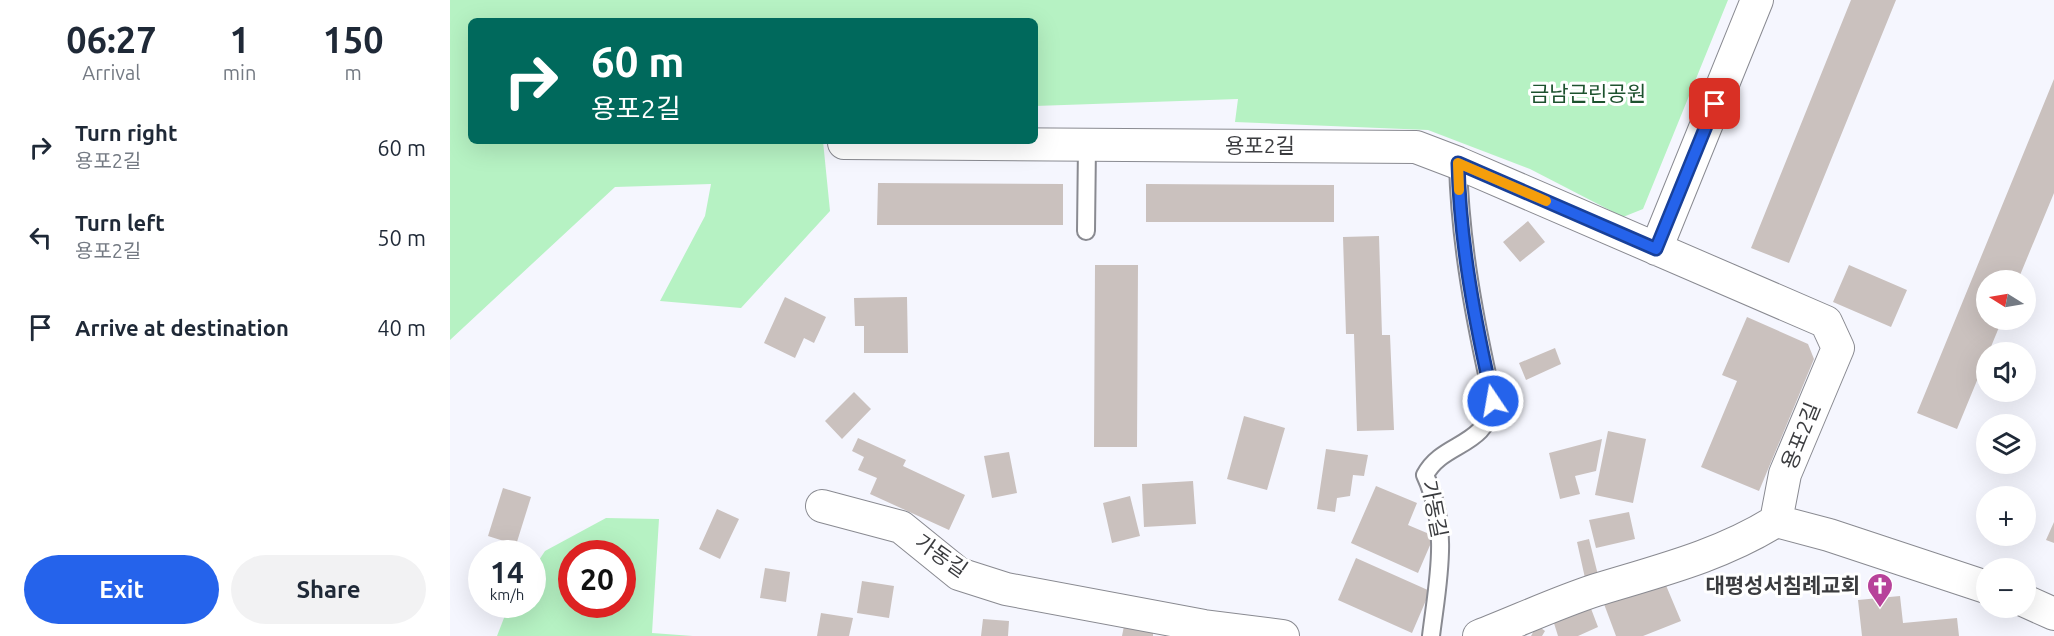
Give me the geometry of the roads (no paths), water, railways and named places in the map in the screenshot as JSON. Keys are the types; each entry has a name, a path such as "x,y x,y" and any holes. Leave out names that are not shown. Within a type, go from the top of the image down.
{"street":[{"path":"1656,249 1757,0"},
{"name":"용포2길","path":"966,144 1416,147 1826,322 1838,348 1785,474 1776,521"},
{"name":"가동길","path":"822,506 901,527 959,574 1006,589 1204,631 1283,636"},
{"path":"1479,636 1594,591 1666,571 1748,538 1776,521 1829,535 1976,584"},
{"path":"2036,606 2054,614"}],"lane":[{"path":"1086,231 1087,145"},
{"name":"가동길","path":"1431,636 1442,550 1437,506 1425,475 1430,465 1476,437 1491,415 1493,401 1469,289 1459,206 1458,163"}],"place":[{"name":"대평성서침례교회","path":"1880,609"}],"park label":[{"name":"금남근린공원","path":"1588,94"}]}
